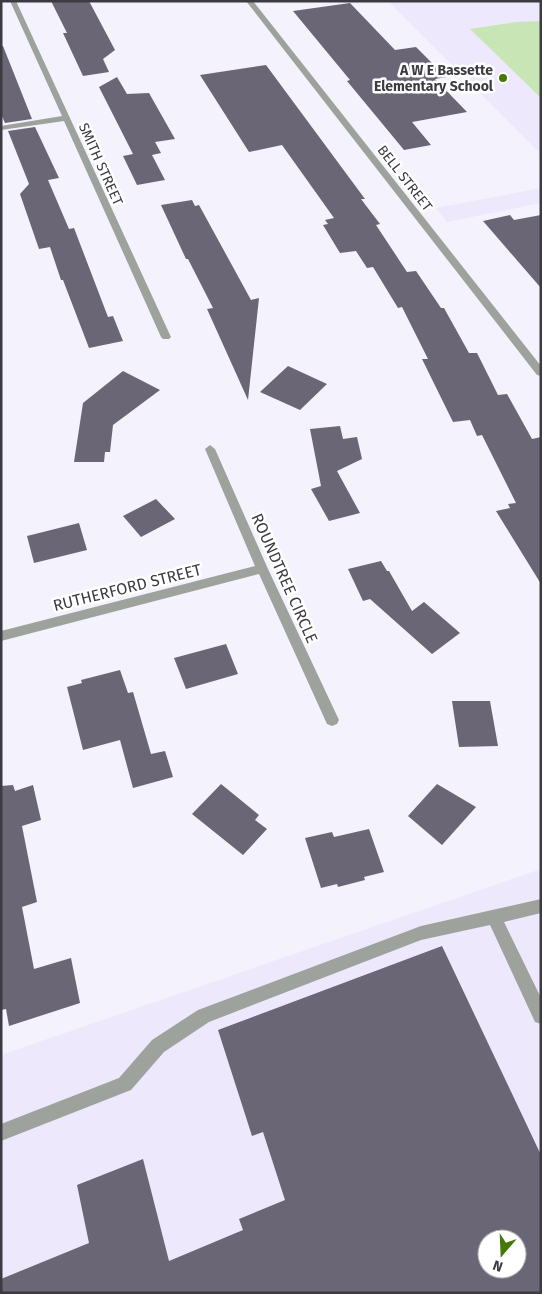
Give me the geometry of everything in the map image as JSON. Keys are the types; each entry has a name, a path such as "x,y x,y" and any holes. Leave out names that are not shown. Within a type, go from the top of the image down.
{"street":[{"name":"BELL STREET","path":"249,1 541,373"},
{"name":"SMITH STREET","path":"11,2 166,337"},
{"path":"1,128 66,118"},
{"name":"ROUNDTREE CIRCLE","path":"210,449 262,569 332,720"},
{"name":"RUTHERFORD STREET","path":"1,636 262,569"},
{"path":"1,1133 125,1084 158,1046 204,1016 421,933 541,906"},
{"path":"494,916 541,1016"}],"shaded area":[{"name":"A W E Bassette Elementary School","path":"388,1 541,1 541,154"},
{"path":"541,188 541,203 447,222 436,208"},
{"path":"541,869 541,1293 1,1293 1,1055"}],"green space":[{"path":"541,21 541,98 470,29 517,22"}],"building":[{"path":"51,1 89,1 115,50 103,59 109,72 83,76 63,33 67,33"},
{"path":"350,3 395,50 416,47 446,77 435,79 467,112 412,122 431,145 404,150 293,11"},
{"path":"1,46 3,46 32,119 5,123 1,114"},
{"path":"266,65 365,199 361,199 380,224 376,225 407,272 416,271 441,308 444,308 469,353 477,353 498,395 507,394 532,439 541,437 541,584 496,511 510,508 508,504 516,503 482,435 477,436 470,420 453,422 422,359 428,359 402,307 398,308 373,267 367,268 356,251 340,253 323,225 328,224 325,220 334,218 282,145 249,152 200,75"},
{"path":"117,77 127,94 149,93 175,139 155,142 161,153 152,155 165,180 137,185 123,156 133,154 99,87"},
{"path":"35,127 59,178 48,180 69,229 74,228 108,317 113,316 123,341 89,348 63,280 61,280 50,247 39,249 20,194 29,184 8,131"},
{"path":"192,200 195,206 199,205 251,300 259,298 248,400 207,309 213,308 188,259 186,259 161,205"},
{"path":"510,215 514,220 541,215 541,288 483,221"},
{"path":"288,366 327,384 300,410 260,392"},
{"path":"123,371 160,390 113,425 110,452 105,452 104,462 74,462 83,403"},
{"path":"340,426 343,439 357,437 362,459 337,471 360,513 329,521 311,489 321,486 310,429"},
{"path":"156,499 175,519 141,537 123,516"},
{"path":"79,523 87,550 34,563 27,536"},
{"path":"381,561 387,571 389,571 412,611 424,602 460,633 432,654 370,599 363,601 348,569"},
{"path":"226,644 238,674 186,689 174,658"},
{"path":"120,670 128,693 133,692 151,754 165,751 173,777 133,788 120,740 83,750 67,687 82,683 81,680"},
{"path":"452,701 490,701 498,746 459,747"},
{"path":"221,784 259,815 255,820 267,829 243,855 192,814"},
{"path":"437,784 476,807 442,845 408,816"},
{"path":"13,785 15,791 33,785 41,820 22,826 37,902 22,907 34,969 71,958 80,1003 9,1026 6,1009 1,1010 1,786"},
{"path":"369,829 384,872 364,877 365,880 338,887 337,884 321,888 305,838 332,832 334,837"},
{"path":"442,946 541,1155 541,1293 1,1293 1,1279 89,1243 77,1185 143,1159 169,1261 243,1230 239,1219 285,1200 263,1132 252,1136 218,1030"}],"place":[{"name":"A W E Bassette Elementary School","path":"503,78"}]}
